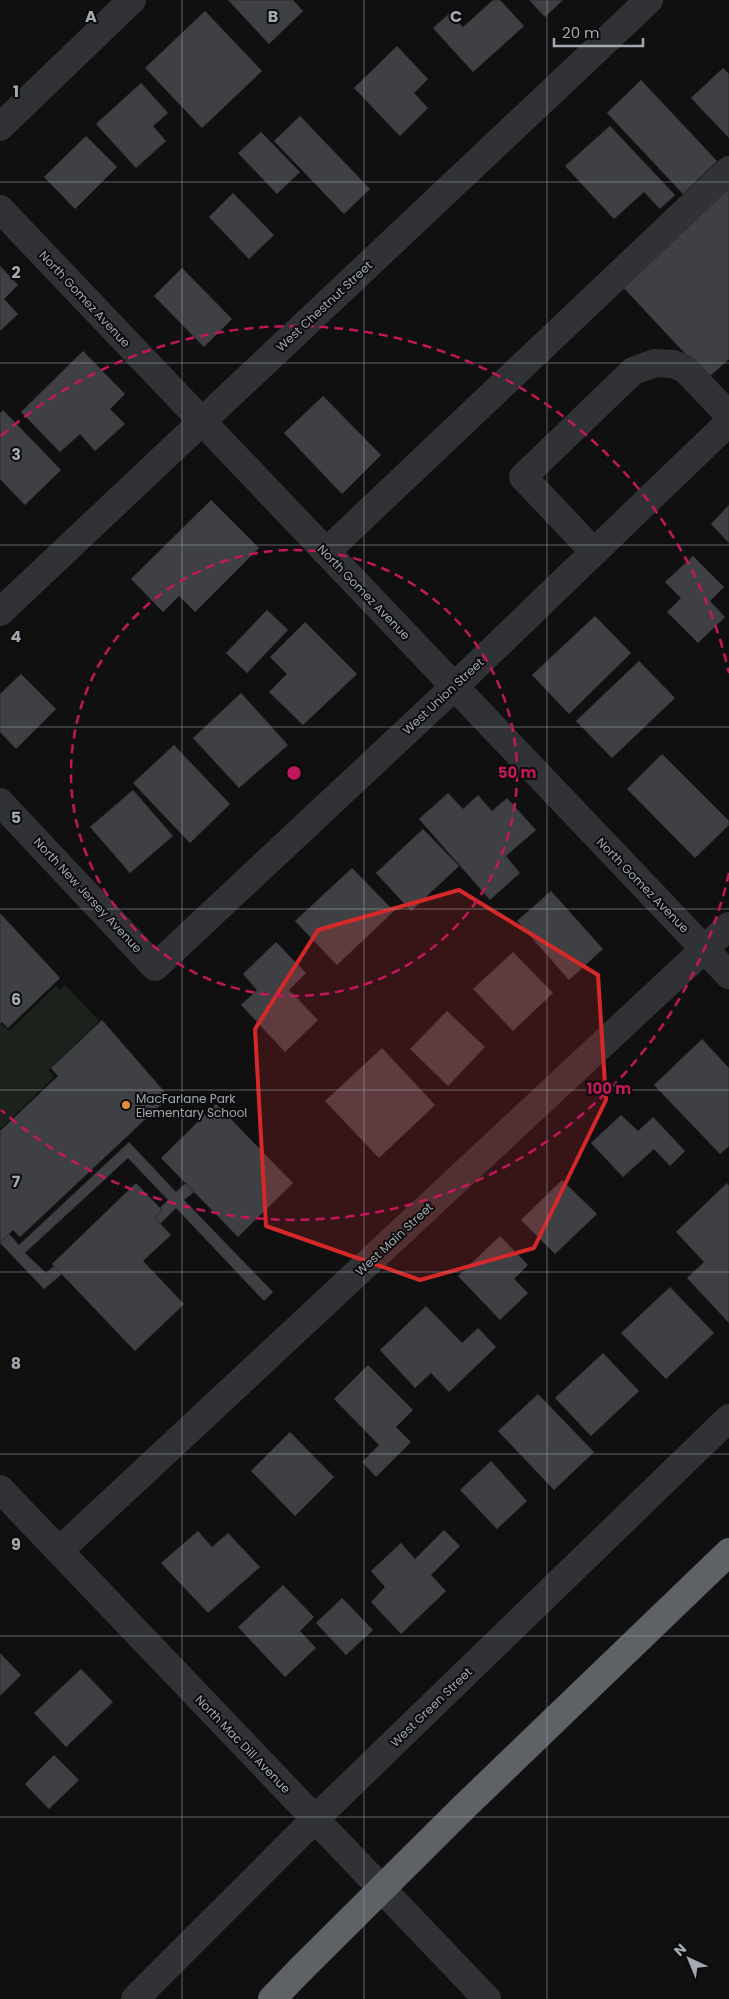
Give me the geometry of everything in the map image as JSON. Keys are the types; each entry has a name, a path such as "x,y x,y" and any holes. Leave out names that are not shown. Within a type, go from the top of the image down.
{"highway":[{"path":"272,1999 464,1807 729,1552"}],"street":[{"path":"0,127 132,0"},
{"name":"West Chestnut Street","path":"0,612 649,0"},
{"path":"326,552 729,170"},
{"name":"North Gomez Avenue","path":"0,209 729,975"},
{"path":"594,552 523,476 633,371 655,363 673,364 685,369 729,415"},
{"name":"West Union Street","path":"154,967 454,687 729,422"},
{"name":"North New Jersey Avenue","path":"0,802 154,967"},
{"name":"West Main Street","path":"59,1551 729,926"},
{"name":"West Green Street","path":"135,1999 315,1819 729,1418"},
{"name":"North Mac Dill Avenue","path":"0,1489 487,1999"}],"highlighted area":[{"path":"459,890 598,975 606,1100 534,1248 420,1280 266,1226 255,1029 318,930"}],"shaded area":[{"path":"65,985 99,1021 48,1070 54,1077 0,1129 0,1026 2,1024 9,1031 56,986 60,990"}],"building":[{"path":"228,0 293,0 303,11 269,44"},
{"path":"493,0 500,0 524,26 473,72 433,28 450,13 463,27"},
{"path":"529,0 563,0 545,17"},
{"path":"205,11 262,71 202,128 145,68"},
{"path":"397,46 428,79 414,93 428,108 400,136 354,88"},
{"path":"723,68 729,74 729,138 691,98"},
{"path":"641,80 717,161 683,194 607,113"},
{"path":"141,83 168,113 153,126 166,141 136,168 96,124"},
{"path":"300,116 370,189 344,214 274,141"},
{"path":"610,126 675,195 660,209 644,192 614,219 565,166"},
{"path":"261,132 300,172 277,194 238,153"},
{"path":"86,136 117,167 75,209 44,177"},
{"path":"729,182 729,359 708,378 620,284"},
{"path":"233,193 274,235 249,259 209,217"},
{"path":"0,266 18,285 4,299 18,314 0,331"},
{"path":"182,268 232,319 204,347 154,296"},
{"path":"83,351 125,394 110,409 125,424 95,451 80,434 60,452 21,412"},
{"path":"323,396 381,455 342,494 284,433"},
{"path":"3,410 61,470 25,505 0,479 0,413"},
{"path":"211,500 259,548 195,612 179,596 163,612 131,579"},
{"path":"729,505 729,543 711,524"},
{"path":"693,556 724,587 710,601 725,617 698,643 667,612 681,598 665,582"},
{"path":"267,610 288,630 247,673 226,653"},
{"path":"595,616 631,653 569,714 532,675"},
{"path":"305,622 357,674 303,725 269,692 287,674 270,657"},
{"path":"639,661 675,698 612,758 576,721"},
{"path":"21,674 56,709 16,749 0,732 0,694"},
{"path":"241,693 288,745 239,788 193,738"},
{"path":"174,745 230,804 190,843 133,783"},
{"path":"662,754 729,821 729,825 695,858 627,789"},
{"path":"133,790 173,836 130,873 90,827"},
{"path":"448,793 463,809 478,795 492,811 507,798 536,830 506,856 520,873 490,900 419,819"},
{"path":"423,829 459,866 411,911 376,873"},
{"path":"352,868 394,911 337,965 295,921"},
{"path":"551,891 603,949 569,980 517,921"},
{"path":"0,913 60,978 8,1028 2,1022 0,1024"},
{"path":"276,942 306,973 289,990 318,1020 285,1052 241,1005 257,990 243,974"},
{"path":"513,952 553,993 513,1031 473,989"},
{"path":"447,1011 485,1047 448,1086 410,1049"},
{"path":"102,1020 169,1097 20,1237 13,1230 0,1243 0,1131 58,1076 51,1068"},
{"path":"702,1039 729,1068 729,1146 720,1154 654,1085"},
{"path":"382,1048 435,1105 379,1158 325,1101"},
{"path":"216,1104 293,1183 238,1237 161,1158"},
{"path":"621,1115 638,1131 653,1117 685,1151 670,1166 654,1149 623,1177 591,1143"},
{"path":"129,1142 176,1192 186,1183 194,1192 184,1200 273,1292 264,1301 176,1208 160,1224 155,1218 162,1210 160,1208 168,1200 128,1158 25,1253 46,1273 54,1266 62,1274 44,1289 0,1243 9,1234 19,1245"},
{"path":"562,1180 597,1214 555,1254 521,1220"},
{"path":"136,1183 162,1210 155,1218 171,1235 143,1261 184,1304 135,1351 52,1264"},
{"path":"727,1183 729,1186 729,1323 687,1278 704,1262 676,1232"},
{"path":"500,1236 528,1265 514,1279 528,1293 500,1320 458,1276"},
{"path":"670,1287 714,1333 666,1379 621,1333"},
{"path":"426,1306 462,1343 478,1328 496,1347 449,1392 431,1373 415,1388 380,1350"},
{"path":"603,1353 639,1391 591,1436 555,1398"},
{"path":"368,1365 413,1410 396,1427 411,1442 376,1477 362,1462 379,1445 334,1399"},
{"path":"538,1394 594,1452 554,1490 498,1431"},
{"path":"290,1432 334,1477 295,1516 251,1471"},
{"path":"491,1461 527,1501 497,1529 460,1490"},
{"path":"444,1530 460,1546 431,1575 446,1591 401,1634 371,1602 385,1587 371,1571 401,1543 415,1559"},
{"path":"198,1531 212,1547 228,1533 260,1567 208,1613 161,1563"},
{"path":"283,1585 314,1617 300,1631 316,1648 285,1677 238,1627"},
{"path":"342,1598 373,1630 346,1655 316,1623"},
{"path":"0,1653 21,1675 0,1696"},
{"path":"81,1669 113,1702 66,1747 34,1713"},
{"path":"54,1755 79,1780 49,1809 25,1784"}],"place":[{"name":"MacFarlane Park Elementary School","path":"126,1105"}]}
